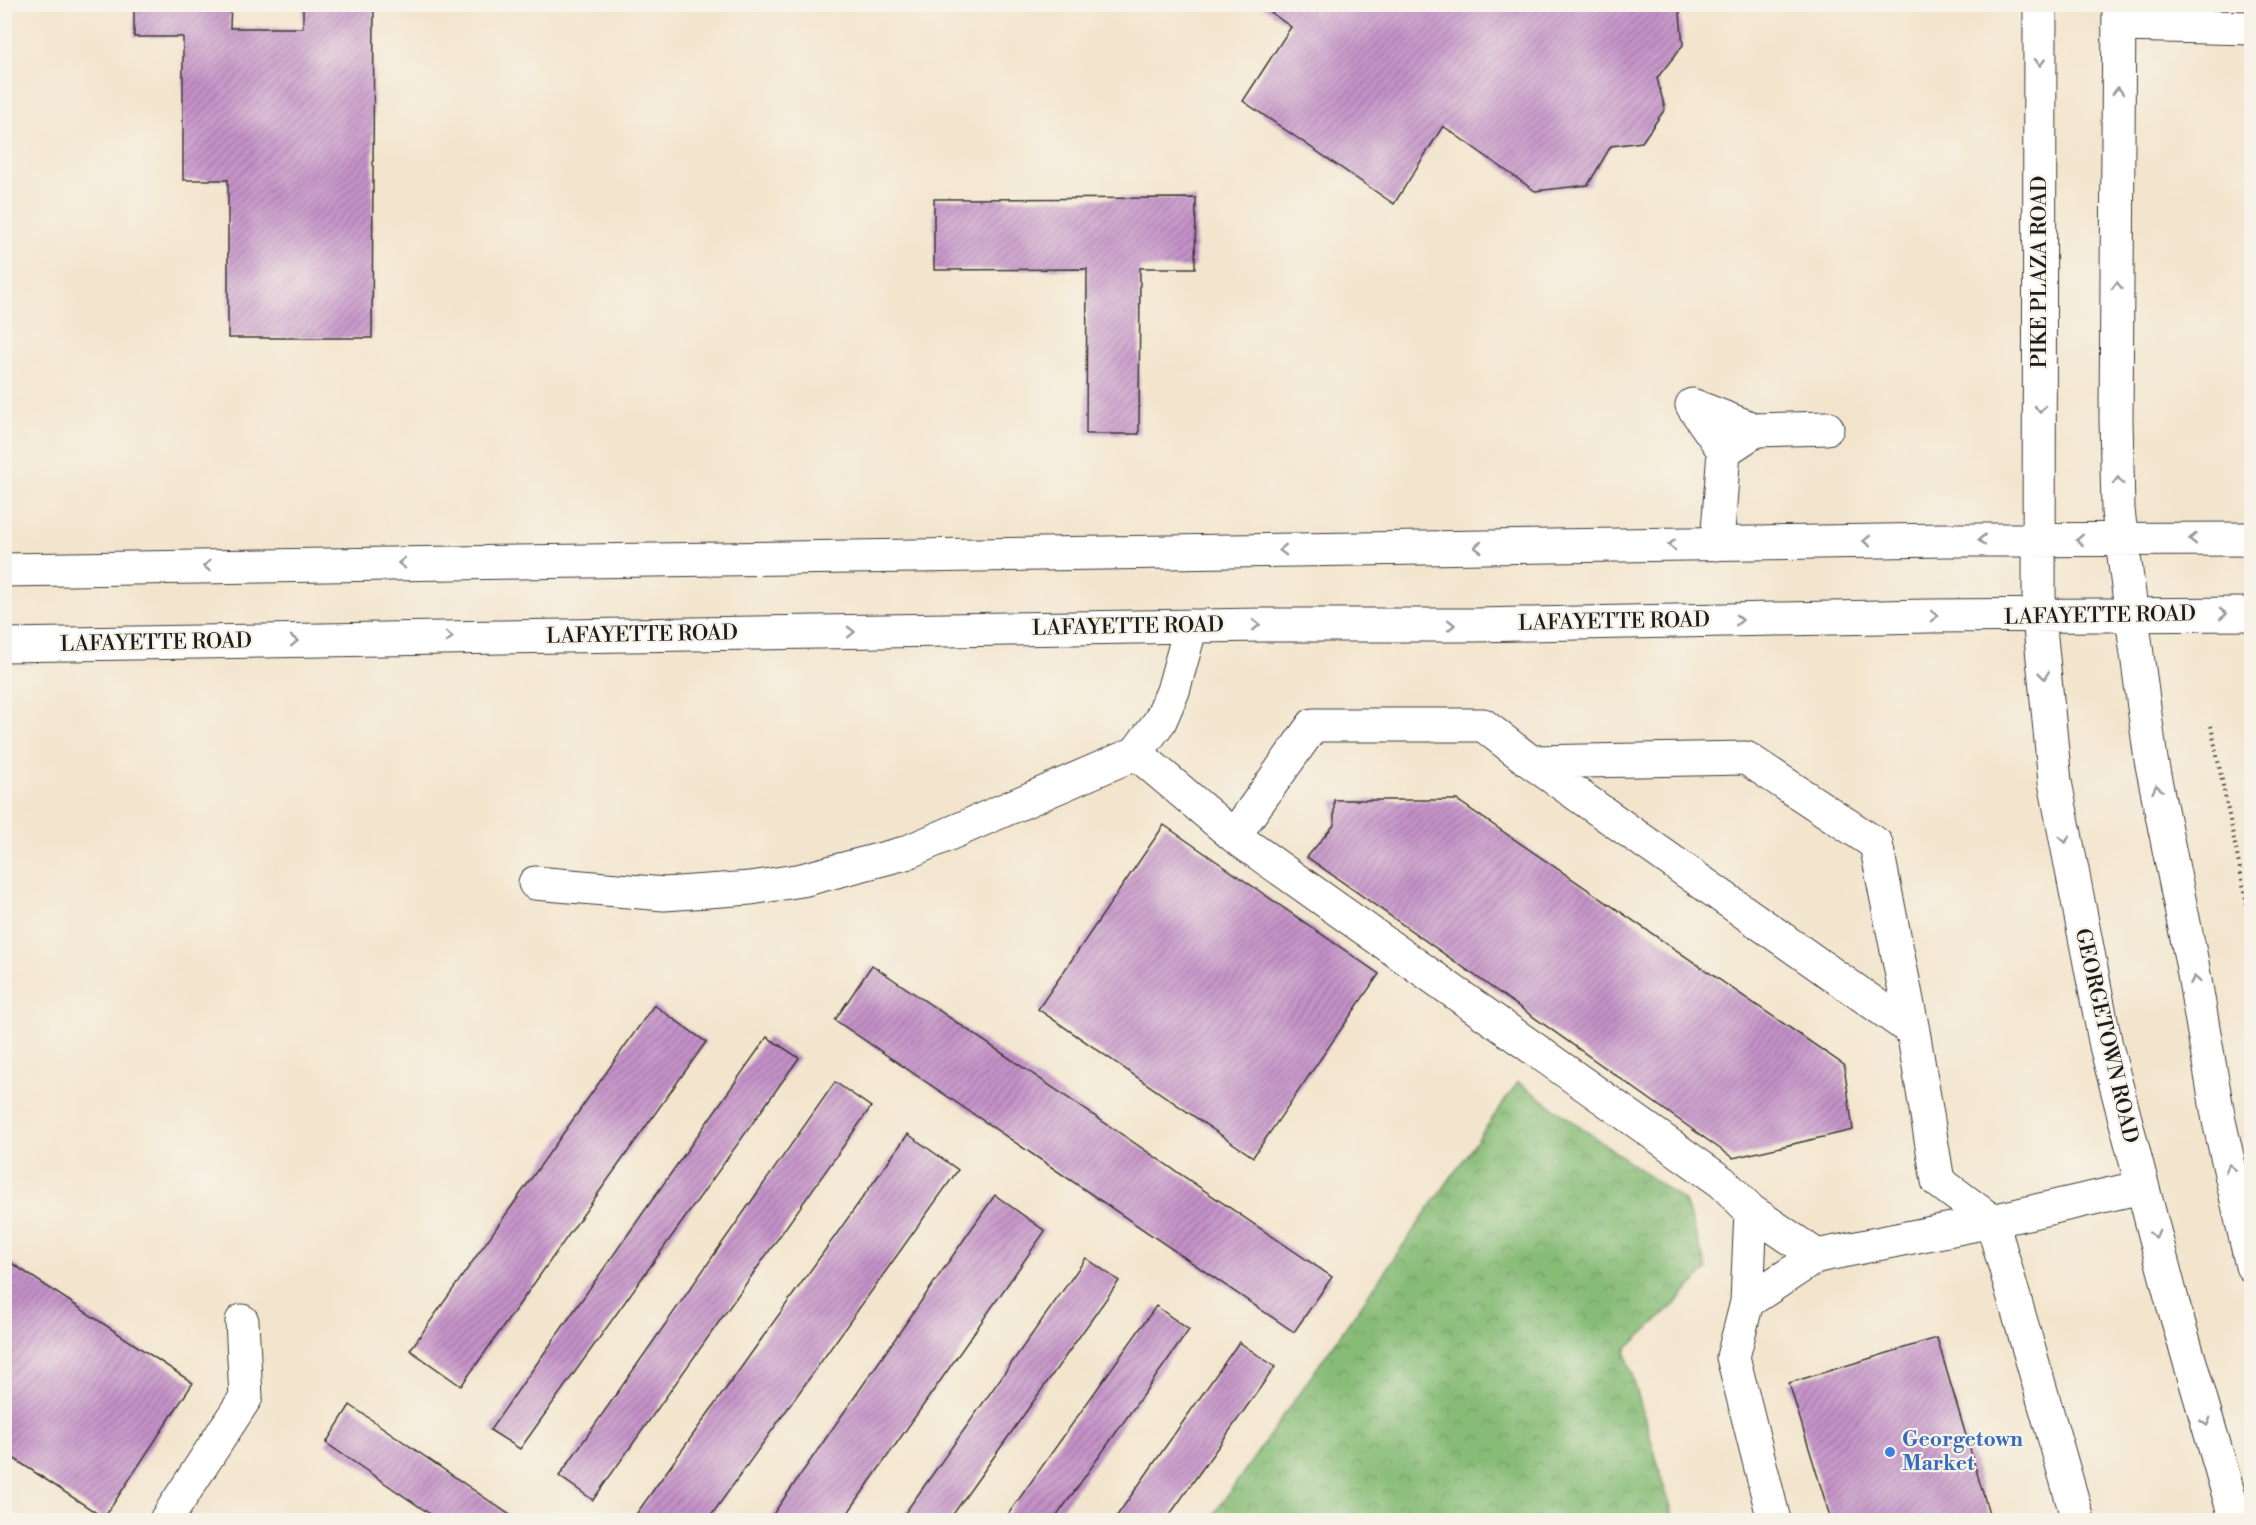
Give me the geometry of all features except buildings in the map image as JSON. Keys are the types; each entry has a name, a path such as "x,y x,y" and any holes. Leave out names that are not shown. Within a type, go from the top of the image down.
{"main road":[{"name":"PIKE PLAZA ROAD","path":"2038,540 2040,4"},
{"path":"2252,28 2119,15 2116,419 2121,539 2151,760 2192,963 2219,1121 2252,1266"},
{"path":"1717,544 1724,451 1692,405 1756,430 1827,428"},
{"path":"1724,451 1756,430"},
{"path":"4,570 1717,544 2252,539"},
{"name":"GEORGETOWN ROAD","path":"2038,540 2039,617 2055,782 2079,916 2106,1046 2142,1187 2236,1521"},
{"name":"LAFAYETTE ROAD","path":"4,645 1191,626 2252,614"},
{"path":"535,883 664,894 751,888 802,880 905,852 1136,753 1164,711 1191,626"},
{"path":"1234,836 1313,725 1483,725 1531,762 1913,1031"},
{"path":"1136,753 1234,836 1722,1182 1751,1211 1817,1256"},
{"path":"1531,762 1746,758 1876,844 1913,1031 1938,1181 1992,1221 2078,1521"},
{"path":"1747,1302 1817,1256 1992,1221 2142,1187"},
{"path":"1751,1211 1747,1302 1733,1357 1774,1521"},
{"path":"166,1521 246,1396 242,1321"}],"path":[{"path":"2211,726 2252,929"}],"green space":[{"path":"1518,1082 1685,1202 1707,1269 1675,1304 1625,1350 1674,1520 1210,1520"}],"place":[{"name":"Georgetown Market","path":"1890,1452"}]}
